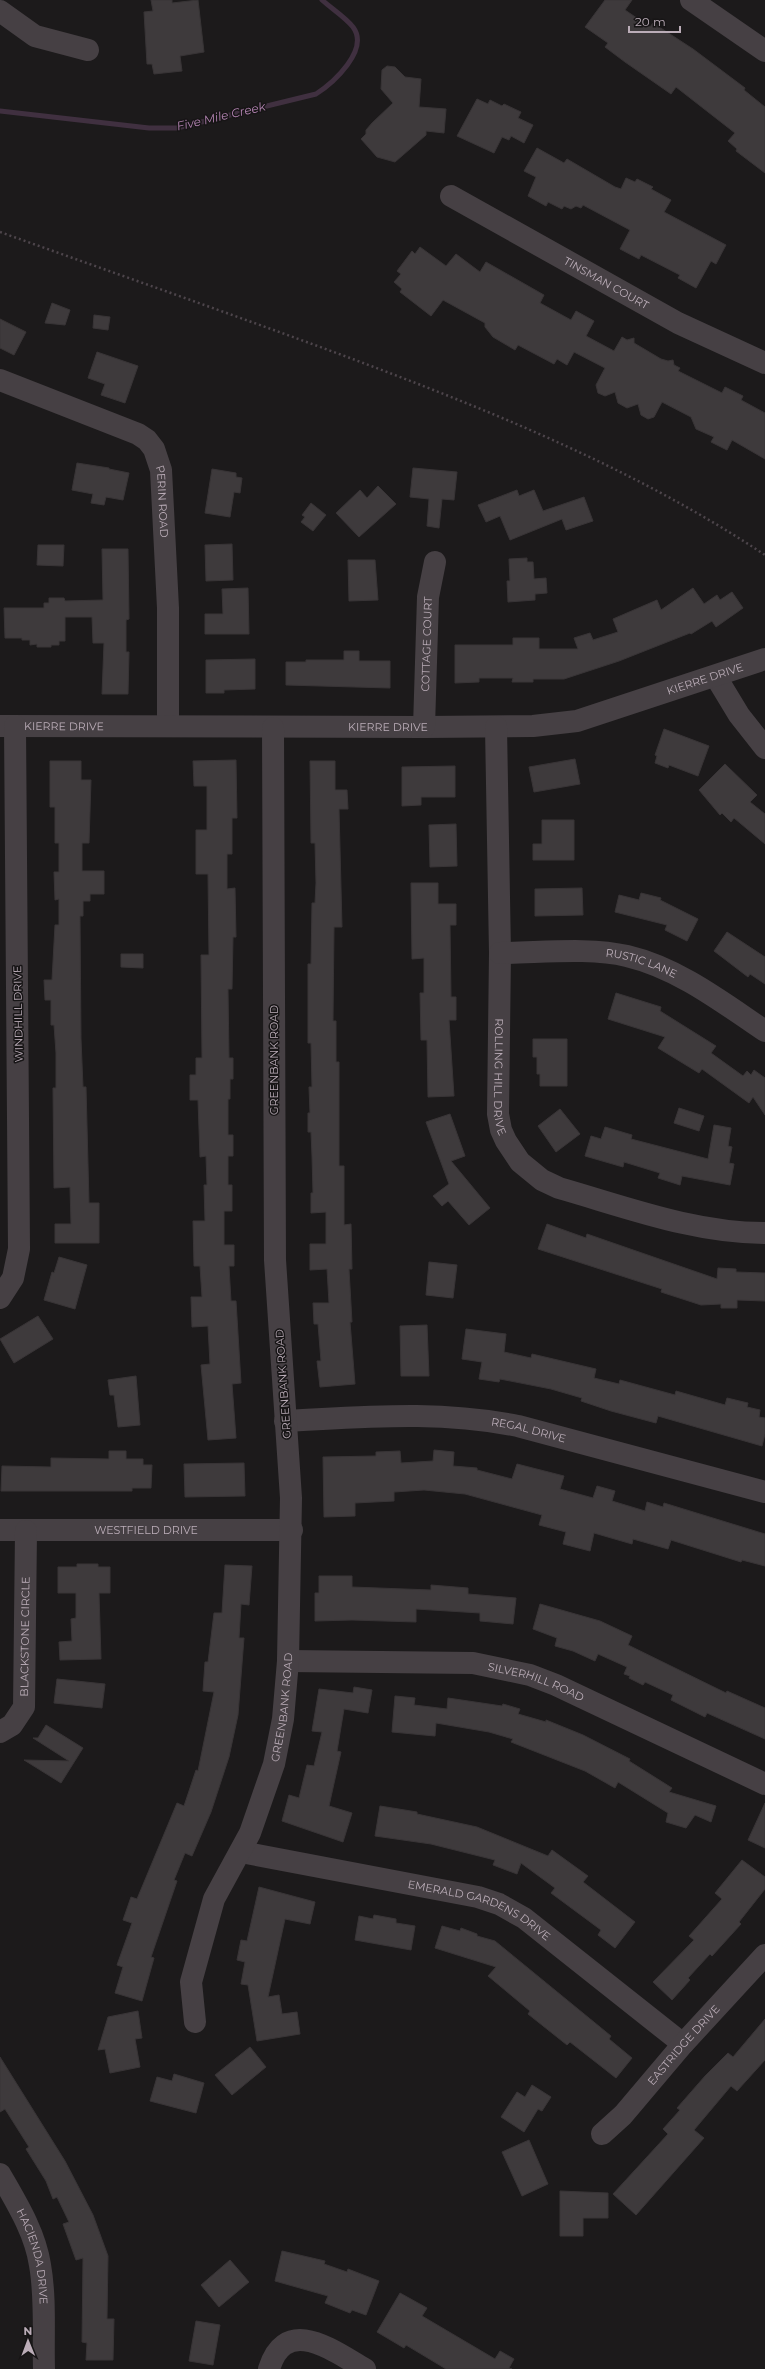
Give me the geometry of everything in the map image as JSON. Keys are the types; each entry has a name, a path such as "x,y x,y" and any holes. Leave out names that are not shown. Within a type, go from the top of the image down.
{"street":[{"path":"691,0 765,51"},
{"path":"0,11 35,36 88,50"},
{"name":"TINSMAN COURT","path":"451,196 678,323 765,363"},
{"name":"PERIN ROAD","path":"0,380 138,434 154,449 162,480 168,608 168,726"},
{"name":"COTTAGE COURT","path":"424,727 428,597 435,562"},
{"name":"KIERRE DRIVE","path":"8,726 168,726 273,728 533,726 577,721 716,677 765,659"},
{"path":"716,677 739,715 765,748"},
{"name":"WINDHILL DRIVE","path":"0,1298 13,1278 19,1249 8,726"},
{"name":"ROLLING HILL DRIVE","path":"496,727 500,953 496,1098 501,1130 506,1141 520,1162 542,1180 559,1188 696,1226 740,1233 765,1233"},
{"name":"GREENBANK ROAD","path":"195,2022 191,1982 214,1899 241,1852 274,1764 283,1719 288,1661 292,1530 275,1260 273,728"},
{"name":"RUSTIC LANE","path":"500,953 614,954 656,964 677,974 765,1031"},
{"name":"REGAL DRIVE","path":"285,1421 413,1414 485,1419 518,1426 765,1492"},
{"name":"WESTFIELD DRIVE","path":"0,1530 292,1530"},
{"name":"BLACKSTONE CIRCLE","path":"0,1732 12,1725 24,1707 26,1530"},
{"name":"SILVERHILL ROAD","path":"288,1661 473,1663 530,1675 556,1685 765,1784"},
{"name":"EMERALD GARDENS DRIVE","path":"241,1852 460,1893 499,1904 524,1918 683,2044"},
{"name":"EASTRIDGE DRIVE","path":"602,2134 623,2115 683,2044 765,1955"},
{"name":"HACIENDA DRIVE","path":"0,2174 9,2208 30,2230 40,2264 44,2311 44,2369"},
{"path":"269,2369 277,2350 284,2343 293,2340 312,2341 365,2369"}],"path":[{"path":"0,232 281,332 425,386 551,438 648,486 721,526 765,555"}],"building":[{"path":"151,0 172,0 172,3 198,0 204,52 180,56 182,71 154,74 152,64 147,64 144,12 153,11"},
{"path":"605,0 632,0 625,10 650,27 653,23 693,49 745,88 744,90 765,107 765,173 736,151 737,149 728,141 735,133 676,87 671,94 625,62 605,47 608,43 585,27"},
{"path":"387,66 395,67 405,77 421,79 419,107 446,109 444,133 426,131 426,135 395,162 377,157 361,139 366,134 366,130 372,123 393,103 381,89 382,70"},
{"path":"477,99 488,104 490,100 502,106 504,104 521,112 518,118 533,125 524,143 511,136 509,140 502,137 494,153 457,136"},
{"path":"537,148 564,163 567,159 615,187 621,189 626,178 635,182 637,179 653,187 651,189 671,200 664,212 726,245 716,264 711,261 696,288 678,278 680,275 641,255 639,259 620,249 630,230 583,205 581,208 576,206 571,209 564,206 562,209 548,202 546,206 528,196 536,177 524,171"},
{"path":"420,247 446,266 456,254 480,272 486,262 544,295 540,303 571,320 576,311 594,321 586,336 614,351 622,337 627,340 634,338 634,343 661,359 668,361 673,360 674,365 680,368 678,371 722,393 725,387 743,396 741,400 765,413 765,459 732,440 727,450 711,442 714,437 696,429 691,417 662,402 654,417 648,419 641,415 638,404 627,408 618,403 615,392 605,396 598,393 596,385 605,368 574,352 567,365 557,359 554,364 518,345 515,350 493,337 485,327 485,323 443,300 431,316 400,292 402,289 394,282 401,274 397,271 412,251 415,254"},
{"path":"52,303 70,310 65,325 45,323"},
{"path":"94,315 110,317 108,330 93,328"},
{"path":"0,319 26,332 14,355 0,348"},
{"path":"97,352 138,366 125,403 101,395 105,384 88,378"},
{"path":"77,463 129,473 123,500 106,497 104,505 91,503 93,494 72,490"},
{"path":"413,468 457,472 454,500 442,499 439,528 427,526 429,499 410,497"},
{"path":"212,469 236,473 236,477 242,478 240,493 234,492 230,517 205,513"},
{"path":"378,486 396,504 359,537 336,513 360,490 367,498"},
{"path":"517,490 519,496 534,490 543,511 584,497 593,521 566,530 562,519 510,540 500,516 486,522 478,505"},
{"path":"311,503 326,515 313,531 301,522 305,517 302,515"},
{"path":"232,544 233,580 206,581 205,545"},
{"path":"38,545 64,545 63,566 37,565"},
{"path":"102,549 128,549 129,619 126,620 126,652 129,652 128,694 102,694 104,643 93,643 92,617 65,617 65,641 59,641 59,645 51,645 51,647 37,647 37,644 30,645 30,640 22,640 22,638 5,638 4,608 44,608 44,603 49,603 49,598 64,598 65,601 103,600"},
{"path":"527,558 527,562 533,562 534,579 546,578 547,593 535,594 535,600 508,602 507,581 510,581 509,559"},
{"path":"348,560 375,560 378,600 349,601"},
{"path":"248,588 249,634 205,634 205,614 223,614 222,589"},
{"path":"693,588 704,604 717,595 720,600 732,592 743,608 716,627 712,621 691,634 690,633 619,661 564,679 533,679 533,682 512,682 513,678 479,678 479,682 455,683 455,645 513,645 513,638 539,638 539,649 578,649 574,638 590,633 593,640 618,632 613,619 657,600 661,610"},
{"path":"344,651 359,651 359,661 390,661 390,688 286,685 286,662 306,662 306,660 344,660"},
{"path":"255,659 255,689 224,690 224,693 206,693 206,660"},
{"path":"664,729 709,746 698,776 669,765 668,768 655,763 657,756 655,755"},
{"path":"575,759 580,784 534,792 529,767"},
{"path":"236,760 237,818 232,818 232,854 227,854 227,889 235,888 236,937 233,937 232,989 228,989 229,1058 233,1058 233,1079 230,1079 230,1099 228,1099 228,1135 233,1135 233,1156 228,1156 228,1185 232,1185 232,1211 224,1211 224,1245 234,1245 234,1266 229,1266 231,1301 236,1301 241,1383 232,1384 236,1438 208,1440 201,1365 210,1364 208,1326 192,1327 191,1297 202,1297 200,1266 194,1266 193,1221 205,1221 204,1185 207,1185 206,1156 200,1157 198,1100 190,1100 190,1075 196,1075 196,1058 202,1058 201,955 209,955 208,874 196,874 196,830 207,830 207,786 194,786 193,761"},
{"path":"50,761 81,761 81,780 91,780 89,843 82,843 82,871 104,871 104,894 90,894 90,901 83,901 83,916 80,916 81,1039 83,1087 86,1087 89,1203 99,1203 99,1243 55,1243 55,1224 71,1224 70,1187 54,1188 53,1088 56,1088 56,1053 54,1025 51,1025 51,1000 45,1000 44,980 52,980 55,925 59,925 59,899 55,900 54,872 59,872 59,843 55,843 55,807 50,807"},
{"path":"310,761 335,761 335,790 347,790 348,809 339,809 342,927 334,927 333,1021 336,1021 336,1062 339,1062 339,1166 344,1166 344,1225 351,1224 352,1269 349,1269 352,1322 350,1322 355,1384 320,1387 317,1361 321,1361 318,1324 314,1324 313,1303 329,1303 327,1269 310,1270 310,1244 326,1244 326,1212 311,1213 311,1193 313,1193 312,1156 311,1132 308,1132 308,1113 310,1113 309,1087 312,1087 311,1043 308,1043 308,964 311,964 312,903 315,903 316,883 315,843 311,843"},
{"path":"725,764 757,795 750,802 765,814 765,844 734,818 731,822 722,813 720,815 699,790"},
{"path":"455,766 455,797 421,797 421,805 402,806 402,767"},
{"path":"542,820 574,820 574,860 533,860 533,844 542,844"},
{"path":"456,824 457,866 430,867 429,825"},
{"path":"411,883 438,883 438,904 456,904 456,925 450,925 451,997 456,997 456,1020 449,1020 454,1096 428,1097 427,1040 421,1040 420,993 424,993 424,958 412,959"},
{"path":"582,888 583,915 535,916 535,889"},
{"path":"641,893 661,898 660,900 698,919 687,941 665,930 667,925 615,912 619,895 639,900"},
{"path":"727,932 765,957 765,984 750,974 748,977 714,951"},
{"path":"121,954 143,954 143,968 121,967"},
{"path":"616,993 661,1007 660,1011 716,1046 711,1053 743,1076 747,1071 751,1075 754,1070 765,1078 765,1115 753,1097 749,1103 702,1069 699,1073 658,1048 665,1037 608,1019"},
{"path":"533,1039 567,1039 567,1086 540,1086 540,1074 537,1074 537,1057 533,1057"},
{"path":"679,1108 704,1116 699,1131 674,1123"},
{"path":"560,1109 580,1134 556,1152 538,1126"},
{"path":"450,1114 465,1156 451,1161 490,1208 469,1225 448,1201 442,1206 433,1196 449,1184 426,1122"},
{"path":"714,1125 731,1128 728,1146 732,1147 729,1163 734,1164 730,1185 682,1176 680,1185 658,1178 660,1173 624,1162 623,1167 585,1156 591,1136 601,1139 605,1127 632,1135 631,1139 708,1159"},
{"path":"547,1224 586,1238 587,1234 717,1279 718,1268 736,1269 736,1272 765,1273 765,1301 737,1300 737,1308 721,1308 721,1304 701,1305 661,1292 662,1289 538,1249"},
{"path":"59,1257 87,1265 75,1309 44,1300 52,1272 54,1273"},
{"path":"429,1262 457,1265 453,1298 426,1295"},
{"path":"38,1316 53,1339 14,1363 0,1339"},
{"path":"427,1325 429,1376 401,1376 400,1326"},
{"path":"466,1329 506,1334 504,1352 531,1358 532,1354 596,1369 594,1378 619,1384 620,1380 675,1395 676,1391 725,1405 727,1398 748,1403 747,1407 760,1410 759,1417 765,1418 765,1434 762,1446 658,1416 656,1423 611,1411 581,1401 582,1398 551,1389 500,1379 499,1382 479,1379 482,1362 462,1359"},
{"path":"136,1376 140,1425 118,1427 114,1395 110,1395 108,1380"},
{"path":"434,1450 454,1452 453,1466 477,1468 477,1470 512,1479 517,1464 564,1476 560,1489 593,1498 597,1486 615,1491 612,1501 645,1511 647,1502 663,1507 664,1503 765,1534 765,1566 742,1560 741,1562 671,1540 668,1549 633,1539 632,1544 594,1533 590,1551 563,1544 566,1532 539,1525 542,1515 465,1494 424,1490 394,1492 394,1501 355,1503 355,1516 324,1517 323,1457 376,1456 376,1452 400,1451 401,1463 433,1461"},
{"path":"109,1451 126,1451 126,1459 143,1459 143,1465 152,1465 151,1488 132,1488 132,1491 1,1491 2,1466 51,1467 51,1458 109,1459"},
{"path":"244,1463 245,1496 185,1497 184,1464"},
{"path":"77,1564 98,1564 98,1567 110,1567 110,1593 99,1593 101,1659 60,1660 59,1642 72,1641 71,1619 76,1618 76,1593 58,1593 58,1567 77,1567"},
{"path":"225,1565 252,1566 249,1605 241,1604 239,1638 244,1638 238,1715 229,1757 211,1812 192,1856 185,1853 174,1880 177,1881 151,1957 154,1958 142,2001 115,1993 123,1967 117,1965 132,1923 123,1920 131,1897 137,1899 177,1803 184,1806 196,1770 198,1771 214,1692 203,1691 205,1662 208,1662 214,1613 222,1613"},
{"path":"319,1576 352,1576 352,1587 431,1590 431,1585 468,1588 468,1594 516,1598 513,1624 480,1621 480,1613 416,1609 416,1622 352,1620 315,1621 315,1593 319,1593"},
{"path":"540,1604 600,1621 632,1636 628,1645 726,1693 727,1691 765,1708 765,1739 707,1713 705,1717 671,1700 673,1695 645,1682 643,1685 629,1678 630,1676 624,1674 627,1667 598,1654 595,1661 573,1651 555,1646 557,1638 533,1629"},
{"path":"57,1679 105,1684 102,1708 54,1703"},
{"path":"354,1687 372,1690 368,1713 344,1709 337,1751 341,1752 329,1806 352,1813 343,1842 282,1821 289,1795 299,1798 307,1765 314,1766 322,1732 312,1731 319,1689 353,1693"},
{"path":"395,1696 415,1698 414,1705 447,1709 448,1698 502,1706 503,1704 520,1709 518,1714 546,1722 546,1720 583,1735 630,1759 629,1761 672,1788 669,1792 716,1806 711,1822 695,1815 686,1828 666,1822 668,1813 618,1782 615,1788 585,1771 511,1742 513,1739 489,1732 436,1723 435,1736 392,1732"},
{"path":"46,1725 83,1748 61,1783 24,1760 69,1761 33,1738 38,1738"},
{"path":"765,1803 765,1848 748,1840"},
{"path":"380,1806 417,1812 417,1814 477,1827 548,1856 552,1850 588,1876 583,1882 635,1922 615,1948 598,1935 601,1930 551,1893 555,1888 521,1863 517,1874 493,1865 495,1860 431,1844 375,1836"},
{"path":"742,1860 765,1877 765,1889 739,1922 741,1924 712,1956 710,1954 688,1978 690,1980 672,2000 653,1982 694,1940 689,1936 722,1899 715,1893"},
{"path":"259,1887 315,1902 310,1924 285,1919 268,1997 279,1995 282,2014 297,2012 300,2034 257,2041 248,1985 241,1984 245,1962 237,1960 241,1940 247,1941"},
{"path":"374,1915 396,1919 396,1923 415,1926 411,1950 355,1940 359,1916 373,1919"},
{"path":"442,1926 460,1931 461,1928 477,1934 477,1936 495,1941 611,2036 609,2039 632,2058 616,2078 570,2042 567,2045 528,2014 530,2011 488,1976 496,1967 435,1948"},
{"path":"138,2011 142,2038 135,2039 140,2067 110,2073 105,2049 98,2050 108,2017"},
{"path":"765,2019 765,2060 737,2091 731,2086 694,2130 704,2138 636,2215 613,2194 668,2134 663,2129 680,2110 677,2108 705,2076 728,2053 733,2057"},
{"path":"250,2047 266,2067 232,2095 215,2075"},
{"path":"0,2057 65,2161 93,2215 108,2256 107,2319 114,2319 113,2360 86,2360 87,2343 82,2342 83,2258 76,2260 63,2224 69,2222 57,2197 53,2199 46,2181 26,2149 29,2147 5,2109 0,2112"},
{"path":"174,2074 204,2083 196,2113 150,2101 157,2077 172,2081"},
{"path":"532,2085 551,2097 542,2111 538,2109 524,2132 501,2117 517,2092 525,2097"},
{"path":"529,2140 548,2184 522,2196 502,2152"},
{"path":"560,2191 608,2193 608,2218 583,2218 583,2236 560,2236"},
{"path":"282,2251 325,2261 324,2264 347,2272 348,2269 379,2281 366,2315 352,2310 350,2313 325,2303 328,2296 275,2281"},
{"path":"230,2260 249,2282 219,2307 201,2285"},
{"path":"400,2293 427,2308 422,2316 495,2359 500,2351 514,2359 509,2368 512,2369 446,2369 406,2345 404,2348 377,2332"},
{"path":"196,2321 220,2325 213,2365 189,2361"}],"waterway":[{"name":"Five Mile Creek","path":"0,111 149,128 177,128 316,94 340,74 347,65 357,46 357,36 350,23 322,0"}]}
